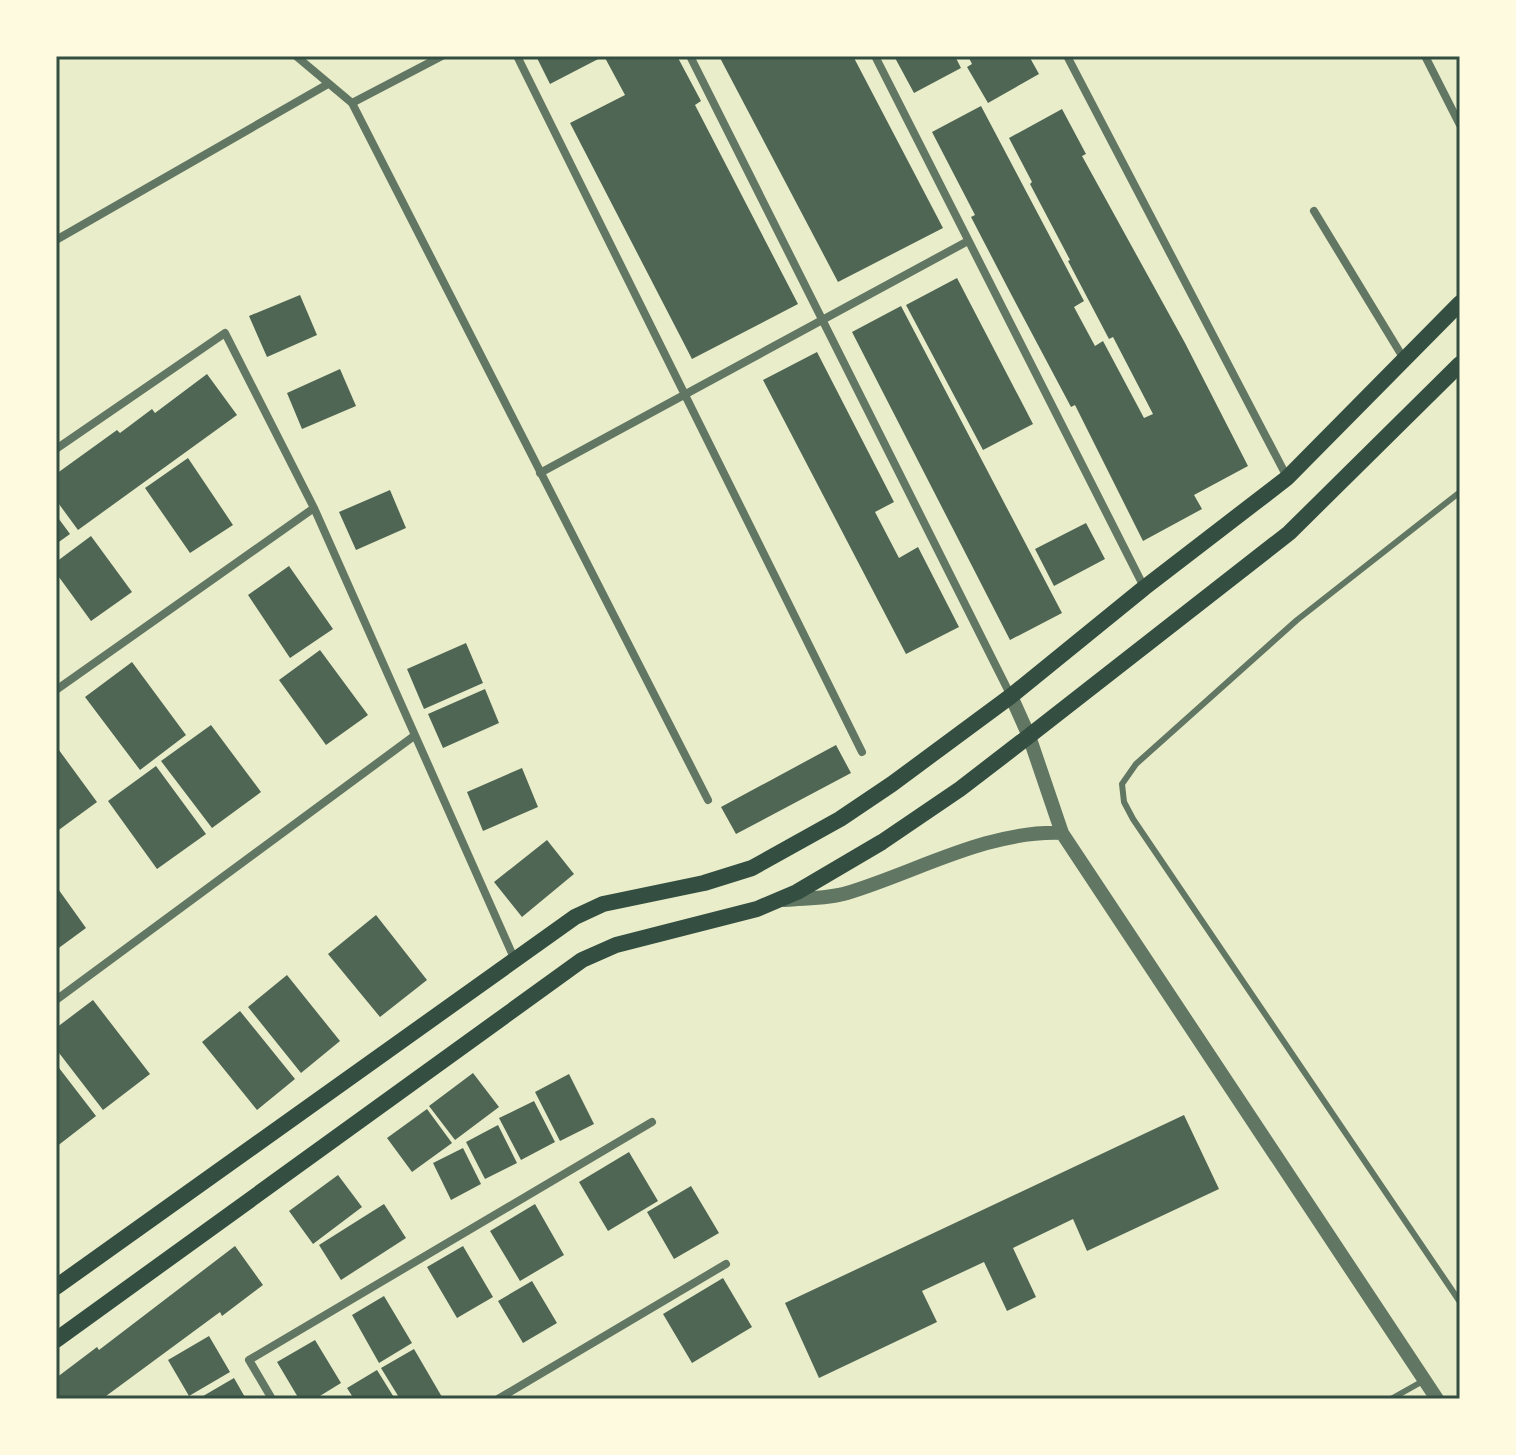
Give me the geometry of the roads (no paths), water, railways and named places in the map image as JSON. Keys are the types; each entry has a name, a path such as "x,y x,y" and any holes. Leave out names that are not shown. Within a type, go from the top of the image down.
{"main road":[{"path":"56,1287 514,958 586,911 603,904 733,876 789,849 892,784 1011,696 1287,478 1460,303"},
{"path":"56,1340 582,960 616,945 738,916 777,901 882,842 960,789 1289,533 1460,364"}],"street":[{"path":"352,103 442,56"},
{"path":"517,56 862,752"},
{"path":"690,56 1011,696 1029,736 1062,833 1437,1399"},
{"path":"875,56 1144,588"},
{"path":"1067,56 1287,478"},
{"path":"1425,56 1460,125"},
{"path":"299,57 352,103 708,800"},
{"path":"56,240 328,84"},
{"path":"1314,211 1404,360"},
{"path":"540,473 968,241"},
{"path":"56,449 225,333 314,508 514,958"},
{"path":"56,690 314,508"},
{"path":"56,1000 414,736"},
{"path":"777,901 843,894 1003,838 1036,832 1062,833"},
{"path":"272,1399 249,1360 652,1122"},
{"path":"498,1399 726,1264"}],"lane":[{"path":"1460,492 1297,620 1136,764 1122,784 1124,802 1133,819 1460,1302"},
{"path":"1391,1399 1425,1380"}]}
